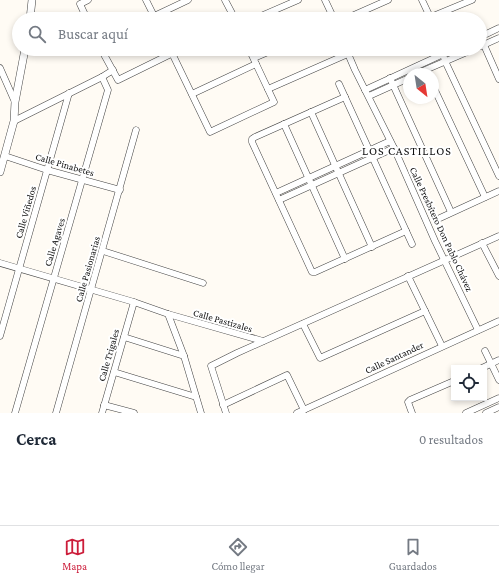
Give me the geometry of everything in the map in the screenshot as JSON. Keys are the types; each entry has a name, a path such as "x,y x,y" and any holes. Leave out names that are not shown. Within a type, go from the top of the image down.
{"street":[{"path":"31,12 32,0"},
{"path":"84,12 80,4 88,0"},
{"path":"146,0 150,12"},
{"path":"164,12 188,0"},
{"path":"225,0 231,12"},
{"path":"270,12 298,0"},
{"path":"325,0 331,12"},
{"path":"361,12 388,0"},
{"path":"422,0 427,12"},
{"path":"443,12 472,0"},
{"path":"487,34 499,28"},
{"path":"487,43 499,38"},
{"path":"487,55 499,79"},
{"path":"0,172 14,121 24,56"},
{"path":"105,56 118,80 162,56"},
{"path":"173,56 210,132 274,102 252,56"},
{"path":"192,94 263,56"},
{"path":"268,89 337,56"},
{"name":"Calle Presbítero Don Pablo Chávez","path":"349,56 394,148 444,260 478,330"},
{"path":"365,90 439,56"},
{"path":"444,56 499,176"},
{"path":"433,68 457,56"},
{"path":"0,68 16,102"},
{"path":"14,121 113,70"},
{"name":"Calle Agaves","path":"15,413 108,90 102,77"},
{"path":"390,78 451,212"},
{"path":"369,96 403,80"},
{"path":"8,84 19,81"},
{"path":"339,84 368,151 412,244"},
{"name":"Calle Viñedos","path":"0,336 69,94"},
{"path":"345,97 255,136 252,139 252,142 312,272 345,259 406,231"},
{"path":"439,99 485,197"},
{"path":"311,112 372,247"},
{"path":"284,124 345,259"},
{"name":"Calle Pasionarias","path":"56,413 136,130"},
{"path":"276,193 390,141"},
{"path":"280,200 394,148"},
{"name":"Calle Pinabetes","path":"5,156 47,170 120,190"},
{"path":"440,218 499,190"},
{"name":"Calle Pastizales","path":"0,262 263,342 499,236"},
{"path":"482,243 499,276"},
{"path":"103,251 203,283"},
{"path":"408,276 442,346"},
{"name":"Calle Trigales","path":"102,413 134,302"},
{"path":"303,324 320,358 425,311"},
{"path":"168,314 184,356 201,413"},
{"name":"Calle Santander","path":"297,413 499,321"},
{"path":"124,337 184,356"},
{"path":"226,413 211,366 263,342"},
{"path":"485,351 499,380"},
{"path":"487,366 499,360"},
{"path":"114,372 196,397"},
{"path":"223,404 287,376 304,410"},
{"path":"412,413 408,404 410,400 451,382"},
{"path":"466,413 499,398"},
{"path":"104,405 134,413"},
{"path":"486,413 499,407"}],"district":[{"name":"LOS CASTILLOS","path":"407,151"}]}
